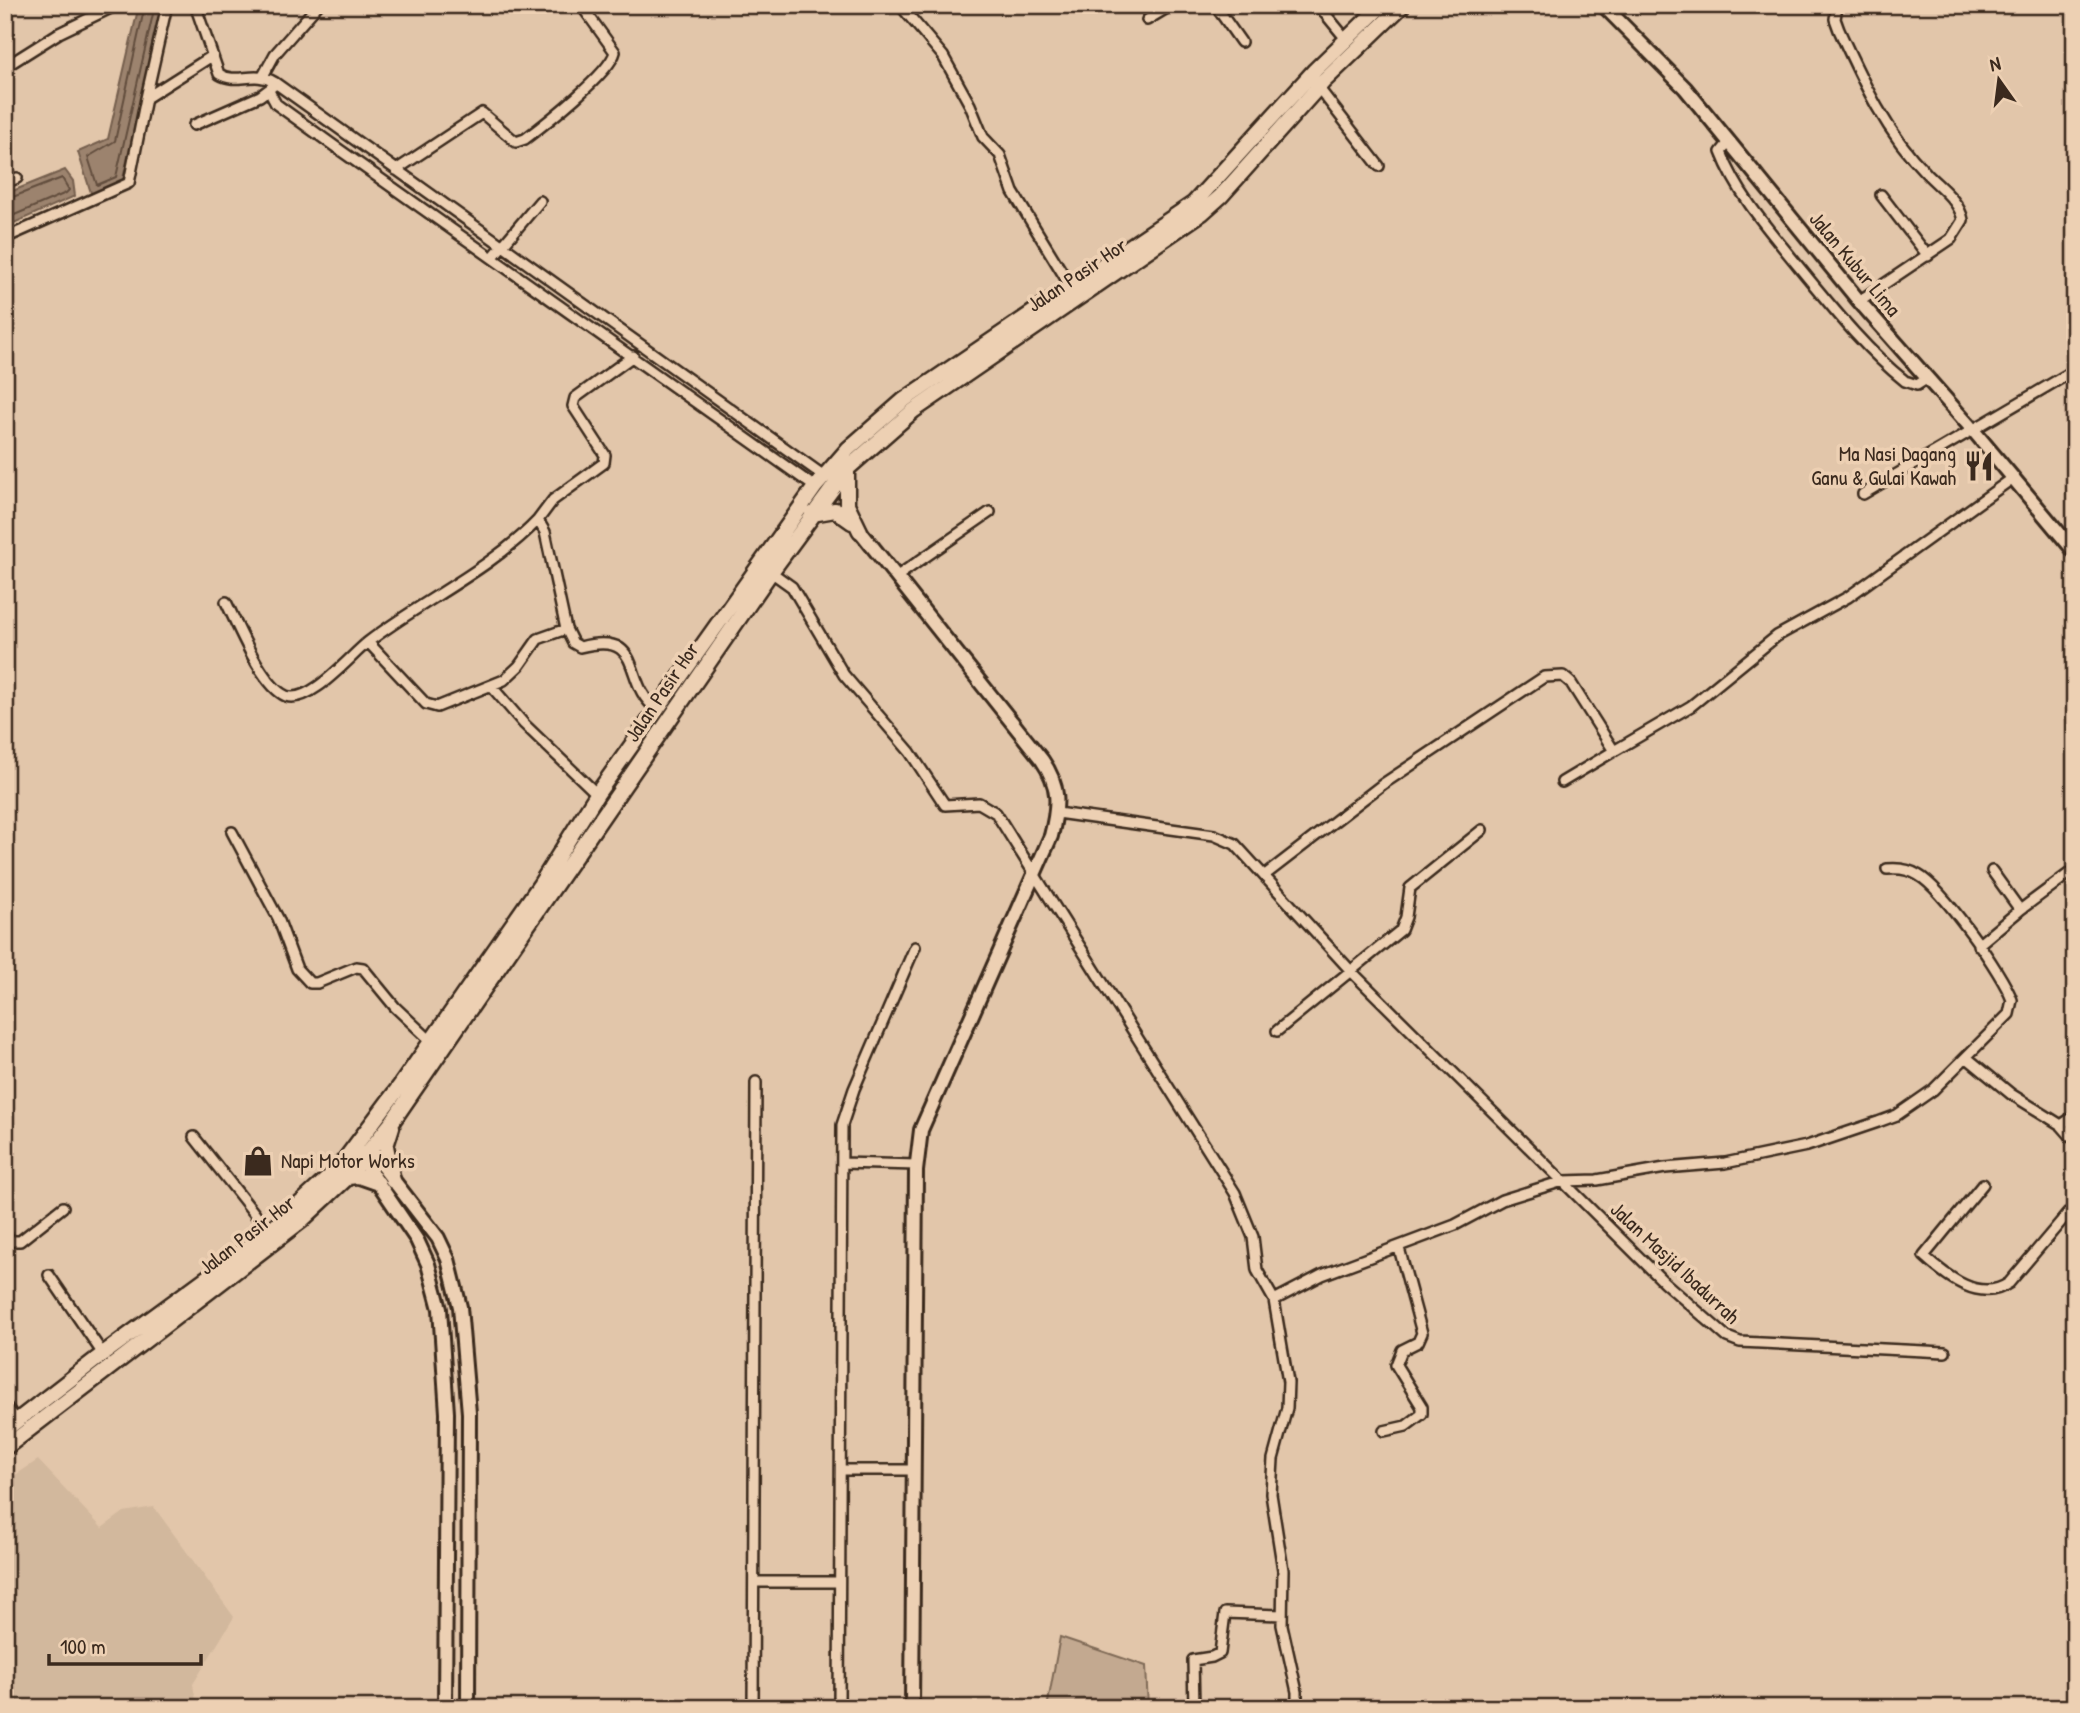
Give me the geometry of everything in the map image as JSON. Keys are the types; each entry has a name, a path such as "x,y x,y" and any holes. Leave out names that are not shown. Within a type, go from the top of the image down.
{"main road":[{"name":"Jalan Pasir Hor","path":"11,1426 103,1354 269,1232 337,1170 540,885 597,794 820,482 865,432 904,400 1194,203 1346,39 1382,5"},
{"name":"Jalan Pasir Hor","path":"5,1448 277,1241 348,1177 392,1122 771,572 847,469 913,411 1202,213 1230,186 1318,87 1403,5"},
{"path":"847,469 847,504 860,531"},
{"path":"812,514 835,510 860,531"},
{"path":"348,1177 358,1176 386,1182 386,1146 392,1122"}],"street":[{"path":"5,67 59,33 117,5"},
{"path":"5,238 128,183 167,5"},
{"path":"195,5 219,74 225,78 263,76 274,82 502,246 820,482"},
{"path":"263,76 275,54 318,5"},
{"path":"396,170 482,113 516,142 525,139 573,100 611,61 615,52 581,5"},
{"path":"900,5 943,56 970,105 983,137 1000,155 1013,192 1071,287"},
{"path":"1147,20 1172,5"},
{"path":"1214,5 1241,42"},
{"path":"1318,5 1346,39"},
{"name":"Jalan Kubur Lima","path":"1603,5 1685,88 1860,301 2075,552"},
{"path":"1837,5 1835,19 1839,30 1879,114 1901,147 1961,212 1960,230 1928,256 1860,301"},
{"path":"146,97 212,57"},
{"path":"194,125 269,91 274,82"},
{"path":"1318,87 1379,166"},
{"path":"269,91 276,104 634,356 820,482"},
{"path":"1729,142 1721,152 1731,177 1836,312 1905,381 1917,385 1928,378"},
{"path":"5,183 17,178"},
{"path":"1881,195 1928,256"},
{"path":"493,257 540,201"},
{"path":"226,603 274,688 288,697 304,696 368,642 510,546 538,520 553,500 604,463 605,455 573,406 575,398 634,356"},
{"path":"1863,494 2075,370"},
{"path":"1562,782 1691,706 1777,636 1848,597 2013,478"},
{"path":"896,577 990,512"},
{"path":"538,520 545,532 558,580 566,629 573,643 580,647 598,642 618,646 648,700 658,710"},
{"path":"860,531 1050,772 1058,798 1057,813 1034,875 921,1130 917,1165 912,1708"},
{"path":"771,572 792,587 844,675 910,752 945,805 979,803 996,813 1235,1193 1250,1224 1257,1270 1274,1300 1280,1324 1289,1398 1275,1445 1271,1475 1273,1512 1283,1570 1282,1615 1297,1692 1297,1708"},
{"path":"368,642 432,706 443,706 492,687 519,666 538,639 566,629"},
{"path":"1057,813 1225,838 1265,875 1383,784 1544,677 1563,676 1614,751"},
{"path":"492,687 524,724 597,794"},
{"path":"1277,1031 1401,930 1406,917 1410,888 1482,830"},
{"path":"232,832 273,907 290,956 301,976 310,983 317,983 348,969 363,968 395,1007 431,1041"},
{"path":"1274,1300 1322,1275 1455,1226 1502,1200 1563,1181 1597,1180 1665,1168 1725,1163 1831,1139 1897,1115 1933,1090 2012,1007 2009,992 1978,944 1928,882 1907,870 1887,869"},
{"path":"1978,944 2075,869"},
{"path":"1993,871 2020,910"},
{"name":"Jalan Masjid Ibadurrah","path":"1265,875 1352,971 1664,1282 1727,1338 1740,1342 1945,1352"},
{"path":"839,1708 842,1125 854,1088 915,947"},
{"path":"1966,1057 2011,1094 2061,1125 2075,1141"},
{"path":"753,1708 757,1082"},
{"path":"2061,1125 2075,1116"},
{"path":"194,1136 269,1232"},
{"path":"366,1155 386,1182 438,1238 448,1259 460,1307 469,1413 468,1708"},
{"path":"842,1163 917,1165"},
{"path":"386,1182 428,1264 440,1309 447,1413 445,1708"},
{"path":"1983,1184 1924,1256 1971,1289 1984,1293 1998,1290 2009,1283 2075,1205"},
{"path":"5,1234 12,1241 20,1241 63,1207"},
{"path":"1384,1431 1406,1426 1422,1413 1422,1407 1396,1365 1402,1350 1418,1342 1422,1333 1399,1248"},
{"path":"49,1275 103,1354"},
{"path":"5,1405 11,1426"},
{"path":"841,1470 914,1470"},
{"path":"446,1574 468,1574"},
{"path":"754,1582 839,1582"},
{"path":"1194,1708 1193,1660 1220,1653 1226,1613 1282,1615"}],"shaded area":[{"path":"38,1460 102,1528 124,1512 154,1507 234,1617 193,1684 195,1697 207,1708 5,1708 5,1482"},
{"path":"1060,1637 1146,1666 1148,1708 1047,1708"}],"water":[{"path":"139,5 162,5 122,183 92,196 78,152 108,139"},
{"path":"65,170 73,181 75,196 5,227 5,194"}],"place":[{"name":"Ma Nasi Dagang Ganu & Gulai Kawah","path":"1979,466"},
{"name":"Napi Motor Works","path":"258,1161"}]}
